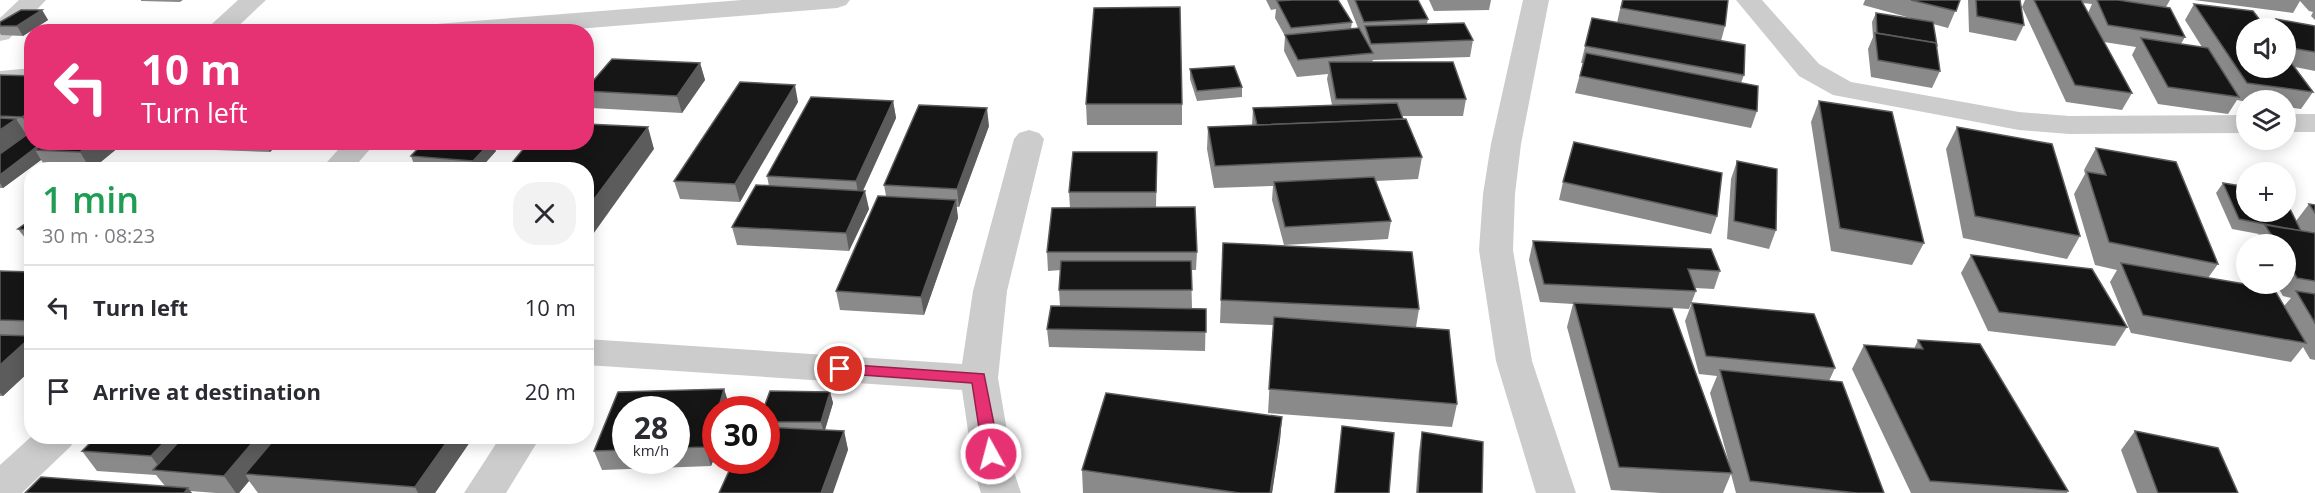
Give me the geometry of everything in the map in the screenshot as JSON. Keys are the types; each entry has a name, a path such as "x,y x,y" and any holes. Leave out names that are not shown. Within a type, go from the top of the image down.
{"street":[{"path":"0,33 33,0"},
{"path":"225,24 253,0"},
{"path":"540,24 837,0"},
{"path":"1536,0 1506,144 1499,194 1496,250 1514,361 1556,493"},
{"path":"1749,0 1809,70 1843,89 2019,121 2069,125 2236,124"},
{"path":"0,80 24,77"},
{"path":"2296,123 2315,123"},
{"path":"1001,493 994,472 979,378 990,291 1029,139"},
{"path":"343,162 354,150"},
{"path":"594,353 979,378"},
{"path":"0,489 48,444"},
{"path":"484,493 517,444"}],"building":[{"path":"1338,0 1352,22 1291,28 1277,1"},
{"path":"1355,0 1418,0 1428,19 1364,22"},
{"path":"1623,0 1728,0 1725,26 1621,8"},
{"path":"1911,0 1960,0 1956,11"},
{"path":"1976,0 2020,0 2024,25 1977,16"},
{"path":"2034,0 2081,0 2132,93 2075,85"},
{"path":"2097,0 2118,0 2170,8 2185,37 2108,25"},
{"path":"2194,4 2253,11 2258,18 2236,18 2236,67"},
{"path":"1180,7 1182,104 1086,104 1094,8"},
{"path":"21,10 42,10 17,26 0,26 0,22"},
{"path":"1876,13 1933,22 1937,46 1936,43 1877,33"},
{"path":"1592,18 1745,45 1744,75 1585,46"},
{"path":"1464,23 1473,40 1371,44 1365,26"},
{"path":"2296,23 2315,26 2315,52 2296,49"},
{"path":"1359,28 1373,53 1298,60 1285,35"},
{"path":"1875,33 1936,43 1940,71 1878,60"},
{"path":"2141,38 2208,48 2236,92 2236,97 2168,87"},
{"path":"1586,53 1758,86 1757,111 1580,76"},
{"path":"612,59 700,63 677,96 594,91 594,80"},
{"path":"1329,62 1453,62 1466,99 1336,99"},
{"path":"1234,66 1242,87 1197,91 1190,69"},
{"path":"2296,69 2313,92 2247,83 2244,78 2296,78"},
{"path":"0,75 24,76 24,116 0,116"},
{"path":"740,82 795,85 735,184 674,181"},
{"path":"811,97 893,101 856,181 767,176"},
{"path":"1819,101 1892,112 1924,243 1840,228"},
{"path":"1397,103 1403,119 1257,125 1253,108"},
{"path":"919,105 987,108 957,189 884,185"},
{"path":"0,118 16,119 0,130"},
{"path":"1406,119 1422,157 1215,166 1208,127"},
{"path":"594,124 648,127 594,199 594,162 513,162 522,150 594,150"},
{"path":"1957,127 2052,144 2080,236 1975,216"},
{"path":"24,137 24,150 33,150 0,175 0,154"},
{"path":"1574,142 1722,173 1717,216 1563,182"},
{"path":"2096,148 2176,162 2218,264 2109,242 2087,172 2106,175"},
{"path":"35,150 82,150 80,152"},
{"path":"417,150 483,150 473,161 411,156"},
{"path":"1073,152 1157,152 1156,192 1069,192"},
{"path":"1737,161 1777,169 1776,230 1734,221"},
{"path":"1374,177 1391,221 1285,227 1274,182"},
{"path":"2223,183 2236,185 2236,212"},
{"path":"756,185 865,191 846,233 732,227"},
{"path":"878,196 956,200 921,297 836,291"},
{"path":"2309,204 2315,205 2315,213"},
{"path":"1195,207 1197,252 1047,252 1052,208"},
{"path":"2296,221 2301,231 2254,222"},
{"path":"2265,225 2315,233 2315,281 2296,276 2296,234 2271,234"},
{"path":"1533,241 1711,249 1720,271 1688,269 1696,291 1544,284"},
{"path":"1223,243 1412,252 1419,309 1221,300"},
{"path":"1971,255 2092,269 2127,327 1999,312"},
{"path":"1061,261 1191,261 1192,290 1059,290"},
{"path":"2121,263 2236,283 2236,294 2277,294 2306,343 2143,315"},
{"path":"0,271 24,272 24,321 0,320"},
{"path":"2296,291 2315,294 2315,323"},
{"path":"1574,303 1672,308 1732,473 1619,467"},
{"path":"1692,303 1814,314 1835,368 1706,356"},
{"path":"1051,306 1206,309 1206,332 1047,329"},
{"path":"1274,317 1449,330 1457,404 1269,389"},
{"path":"0,335 24,336 24,343 0,365"},
{"path":"1918,340 1980,344 2068,491 1930,481 1864,345 1923,349"},
{"path":"1720,370 1842,382 1884,493 1857,493 1750,481"},
{"path":"724,389 722,396 702,396 702,447 690,448 690,396 616,396 618,392"},
{"path":"770,391 830,392 821,422 780,422 780,396 768,396"},
{"path":"1106,393 1282,417 1270,493 1240,493 1082,470"},
{"path":"612,407 612,450 594,451"},
{"path":"1342,426 1394,433 1389,493 1335,493"},
{"path":"780,428 844,431 821,493 719,493 728,474 780,474"},
{"path":"2135,431 2218,448 2238,493 2158,493"},
{"path":"1422,432 1483,442 1482,493 1418,493"},
{"path":"89,444 162,444 151,456 82,451"},
{"path":"177,444 251,444 224,476 153,470"},
{"path":"270,444 445,444 415,487 245,474"},
{"path":"41,477 188,488 184,493 25,493"}],"route":[{"path":"840,369 979,378 987,416 991,454"}]}
